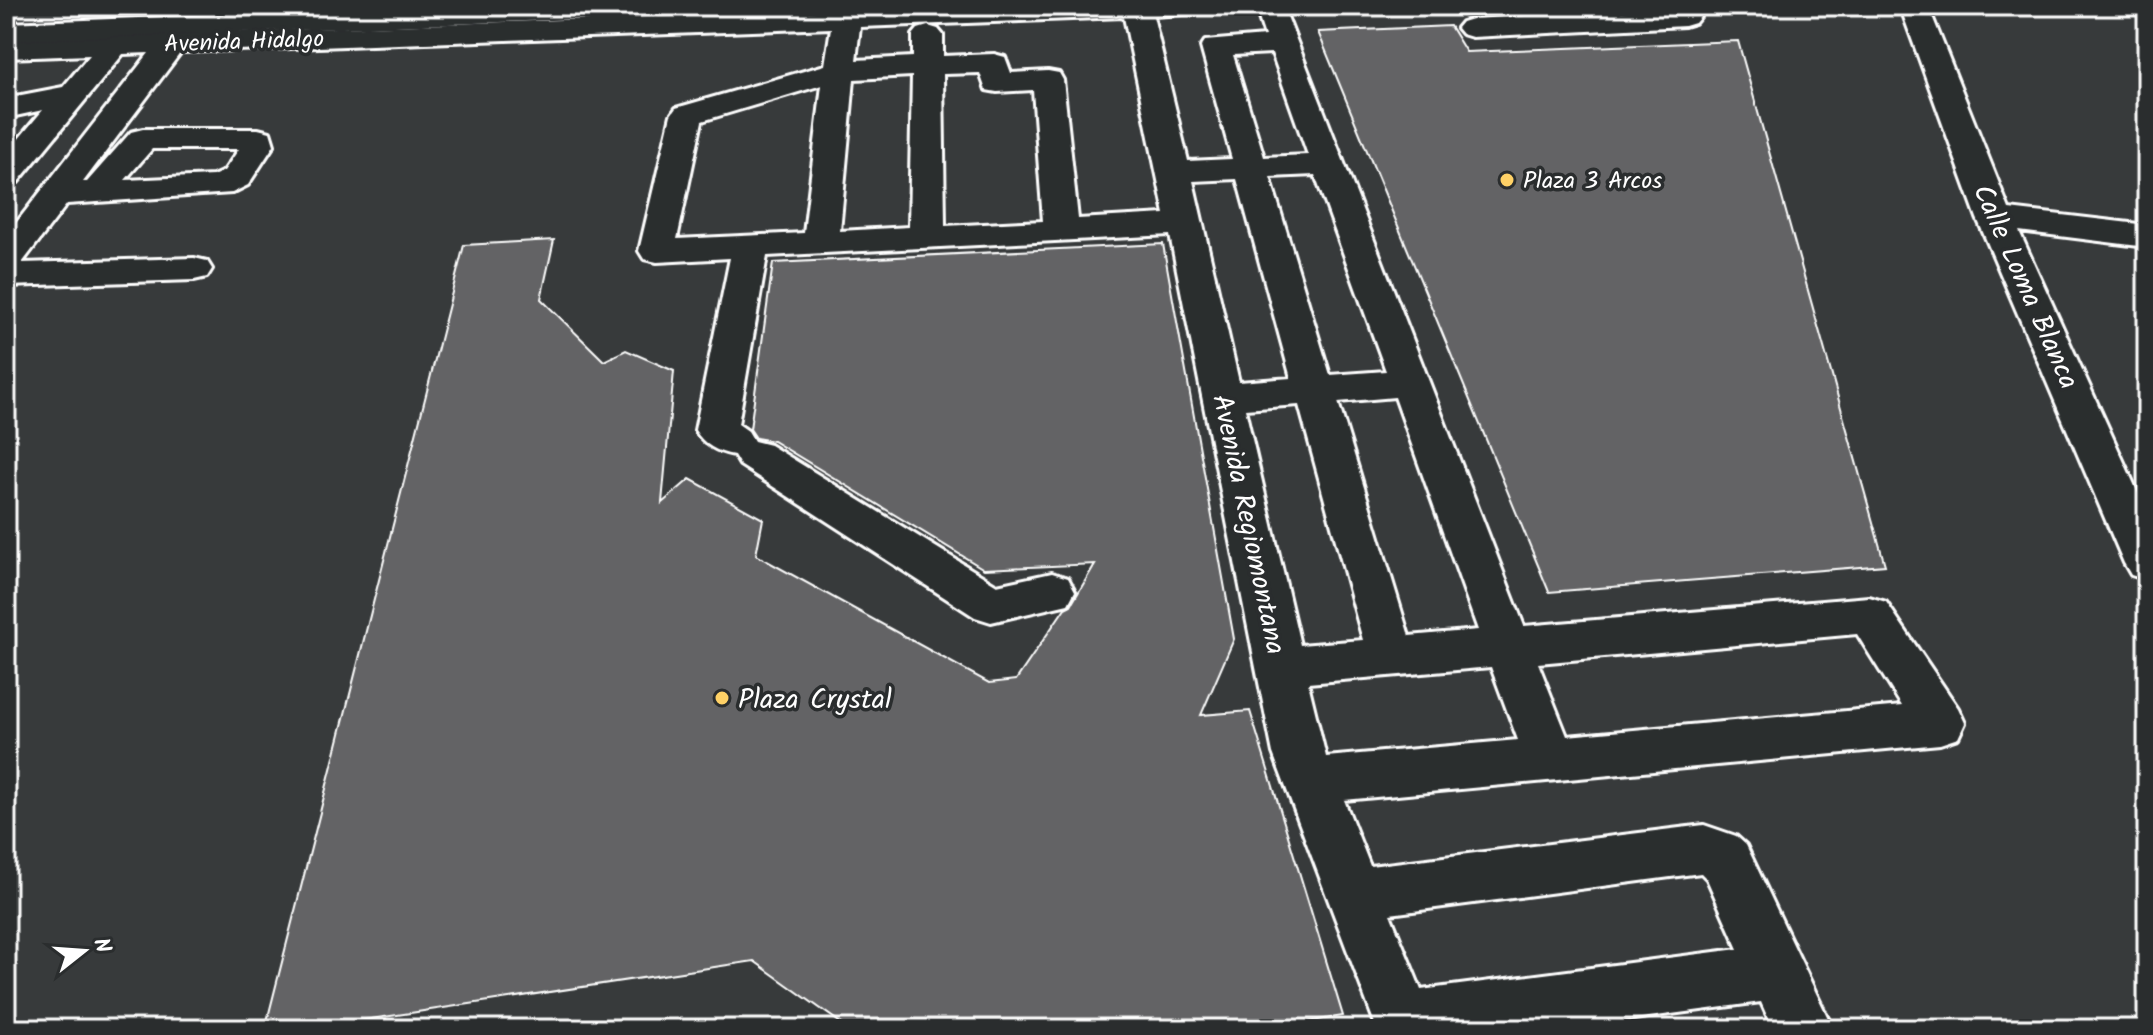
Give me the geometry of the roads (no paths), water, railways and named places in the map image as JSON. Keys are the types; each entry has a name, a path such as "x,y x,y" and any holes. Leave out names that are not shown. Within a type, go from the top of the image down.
{"street":[{"path":"6,7 30,6"},
{"path":"6,260 179,34 679,6"},
{"name":"Avenida Hidalgo","path":"6,49 122,36 847,19 1201,6"},
{"path":"1269,6 1506,648 1550,759"},
{"name":"Calle Loma Blanca","path":"1914,6 1995,218 2130,483 2147,563"},
{"name":"Avenida Regiomontana","path":"1135,7 1145,39 1299,753 1405,1025"},
{"path":"1472,28 1576,14 1685,17"},
{"path":"927,237 928,16"},
{"path":"821,242 847,19"},
{"path":"6,32 122,36"},
{"path":"10,166 122,36"},
{"path":"1283,44 1216,47 1392,658"},
{"path":"1061,230 1048,80 997,83 994,63 839,70 687,115 657,251 1185,224"},
{"path":"6,108 73,94"},
{"path":"1174,172 1327,164"},
{"path":"56,194 97,192"},
{"path":"1995,218 2147,236"},
{"path":"751,245 716,430 991,604 1052,591"},
{"path":"6,275 194,269"},
{"path":"1222,397 1408,383"},
{"path":"1280,666 1869,615 1940,723 1310,781"},
{"path":"1354,893 1704,849 1717,853 1727,862 1803,1029"},
{"path":"1405,1025 1777,972"}],"place":[{"name":"Plaza 3 Arcos","path":"1507,180"},
{"name":"Plaza Crystal","path":"722,698"}]}
